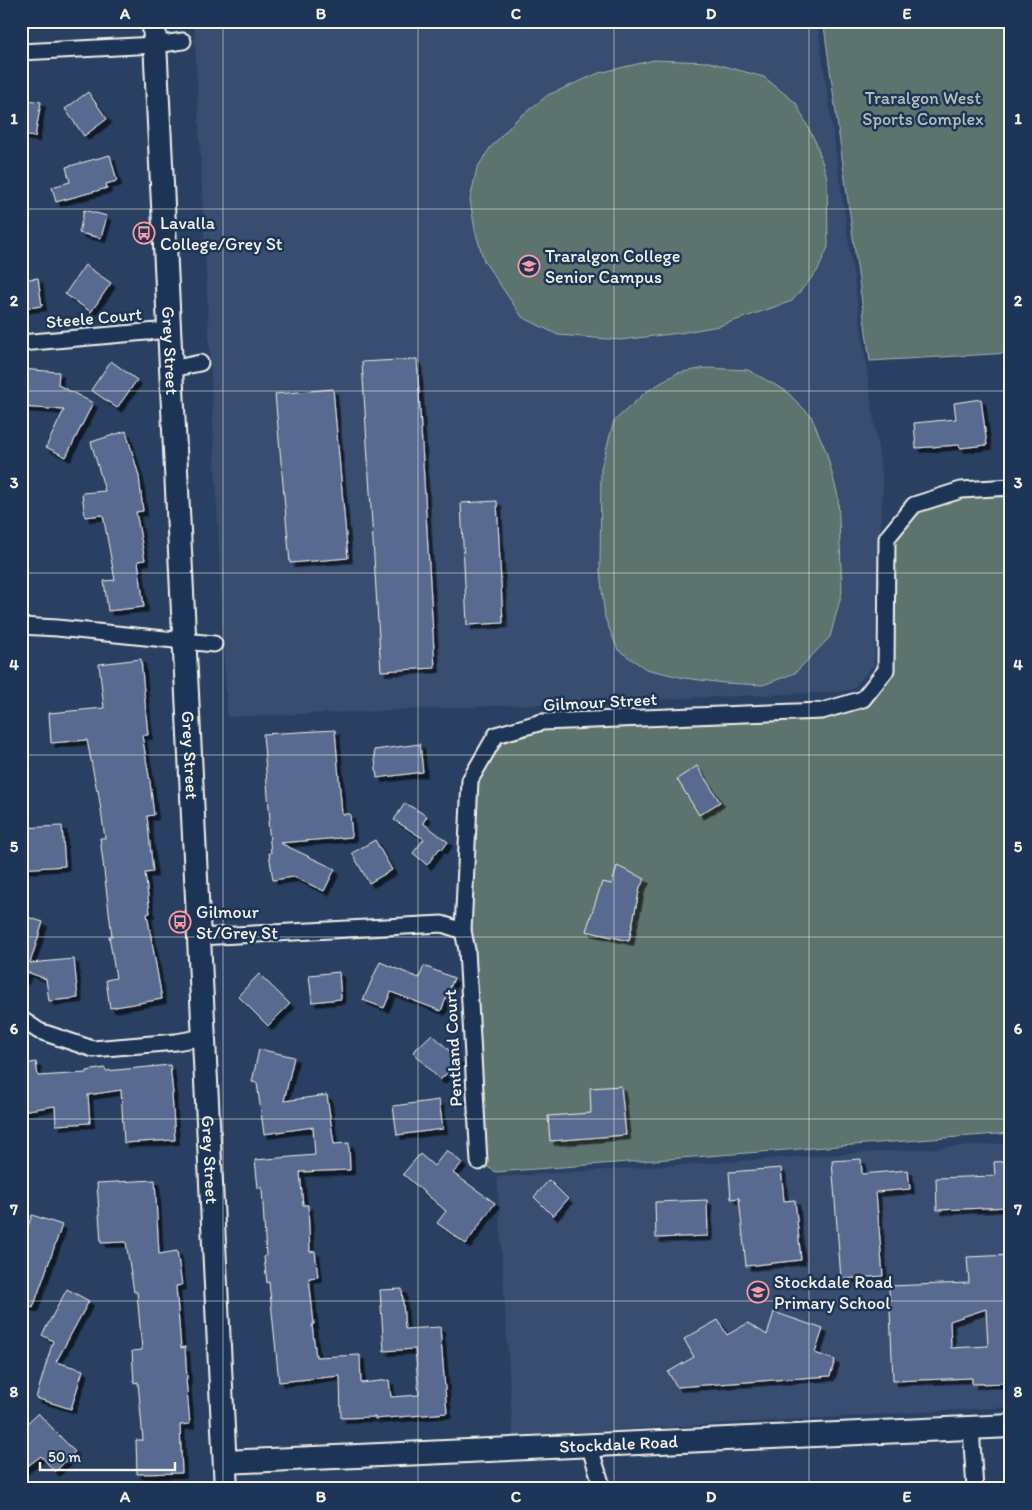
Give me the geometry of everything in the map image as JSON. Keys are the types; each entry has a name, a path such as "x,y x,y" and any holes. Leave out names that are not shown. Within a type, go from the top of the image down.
{"main road":[{"name":"Grey Street","path":"154,21 226,1489"},
{"name":"Stockdale Road","path":"225,1462 1011,1426"}],"street":[{"path":"21,52 155,45 183,41"},
{"name":"Steele Court","path":"21,343 169,330"},
{"path":"171,368 200,363"},
{"name":"Gilmour Street","path":"464,931 470,780 496,735 542,722 822,711 863,699 886,670 887,538 914,506 961,490 1011,487"},
{"path":"21,626 214,644"},
{"path":"199,937 442,924 464,931"},
{"name":"Pentland Court","path":"464,931 479,1162"},
{"path":"21,1019 39,1031 93,1049 176,1042 204,1037"},
{"path":"971,1428 975,1489"},
{"path":"589,1446 603,1489"}],"shaded area":[{"name":"Traralgon College Senior Campus","path":"194,21 817,21 883,483 874,665 853,689 838,692 227,717"},
{"name":"Stockdale Road Primary School","path":"1011,1143 1011,1407 513,1436 497,1177"}],"green space":[{"name":"Traralgon West Sports Complex","path":"825,21 1011,21 1011,353 870,361 824,26"},
{"path":"654,60 709,62 764,77 796,103 816,143 827,177 828,247 818,270 792,301 719,326 620,340 558,335 522,317 484,261 475,230 470,200 477,168 490,148 516,120 548,95 599,73"},
{"path":"706,368 748,370 786,391 811,416 826,451 838,496 842,592 830,637 795,673 763,685 684,678 646,669 618,650 605,618 600,570 601,468 614,421 646,392 677,373"},
{"path":"1011,487 1011,1133 496,1172 479,1162 467,950 470,780 496,735 542,722 822,711 863,699 886,670 887,538 914,505"}],"building":[{"path":"88,92 107,119 84,136 65,109"},
{"path":"21,99 41,102 35,137 21,135"},
{"path":"110,155 117,181 106,184 107,188 56,202 52,187 70,182 66,167"},
{"path":"84,210 107,216 101,238 79,233"},
{"path":"85,265 111,283 91,312 65,294"},
{"path":"38,278 42,306 21,309 21,280"},
{"path":"417,359 435,668 381,671 362,362"},
{"path":"111,361 137,380 117,408 91,390"},
{"path":"21,369 59,372 58,385 93,403 66,457 46,447 64,410 21,407"},
{"path":"333,389 348,558 290,563 275,394"},
{"path":"981,399 987,445 960,448 959,445 916,448 914,423 956,419 954,403"},
{"path":"126,431 139,476 143,511 136,512 145,560 138,561 144,607 108,611 104,581 115,580 103,515 85,517 82,493 105,491 91,442"},
{"path":"497,501 503,623 467,625 461,503"},
{"path":"141,659 148,735 142,735 154,815 147,816 153,872 145,873 150,913 147,914 162,999 110,1008 106,980 116,978 109,936 112,936 100,838 105,838 98,790 87,740 51,743 49,713 104,708 99,664"},
{"path":"335,730 342,814 350,814 352,837 280,843 335,869 324,891 294,877 273,880 269,853 271,853 268,821 270,820 263,734"},
{"path":"420,744 423,772 377,778 374,750"},
{"path":"697,766 720,802 699,815 677,779"},
{"path":"405,803 427,816 423,823 448,842 442,850 440,848 427,865 413,853 424,839 394,820"},
{"path":"62,826 65,866 21,869 21,828"},
{"path":"375,840 392,870 369,883 352,853"},
{"path":"617,866 645,879 640,887 629,941 586,931 602,882 612,884"},
{"path":"21,915 43,922 30,963 74,959 78,998 49,1001 46,979 27,972 24,980 21,980"},
{"path":"380,962 419,978 424,966 454,978 441,1011 391,992 384,1008 363,1000"},
{"path":"339,972 341,999 312,1002 309,975"},
{"path":"259,974 290,1004 268,1026 238,996"},
{"path":"432,1034 460,1061 440,1080 413,1052"},
{"path":"259,1049 294,1057 284,1101 327,1095 334,1144 349,1143 350,1170 300,1172 303,1205 308,1205 310,1252 315,1251 318,1277 309,1278 316,1357 360,1355 361,1383 389,1380 391,1397 419,1395 415,1349 384,1351 380,1290 402,1289 405,1329 440,1327 447,1413 375,1419 375,1417 341,1418 340,1376 279,1382 269,1282 267,1283 264,1257 266,1256 262,1188 258,1188 255,1160 315,1155 313,1127 264,1134 257,1083 252,1082"},
{"path":"36,1062 38,1076 87,1073 87,1071 105,1068 106,1071 170,1065 175,1140 124,1143 121,1090 88,1095 90,1123 56,1125 55,1106 21,1111 21,1065"},
{"path":"621,1086 626,1135 550,1141 548,1116 591,1113 590,1088"},
{"path":"439,1100 443,1129 397,1135 393,1106"},
{"path":"447,1150 462,1163 453,1173 495,1203 466,1244 437,1223 446,1211 403,1174 420,1154 434,1166"},
{"path":"861,1159 862,1174 908,1170 910,1189 876,1192 883,1276 841,1279 832,1161"},
{"path":"1011,1161 1011,1207 937,1210 936,1178 995,1176 994,1162"},
{"path":"781,1168 784,1201 795,1200 801,1260 746,1266 739,1198 731,1199 729,1172"},
{"path":"155,1180 159,1254 177,1251 182,1285 176,1286 181,1348 185,1347 190,1424 180,1425 182,1473 137,1474 136,1440 143,1440 138,1382 134,1383 132,1351 142,1350 137,1292 134,1292 126,1242 101,1243 97,1183"},
{"path":"549,1180 568,1199 553,1216 534,1197"},
{"path":"707,1200 708,1236 656,1238 655,1202"},
{"path":"32,1215 62,1225 33,1308 21,1304 21,1245"},
{"path":"1011,1255 1011,1383 972,1384 972,1378 893,1381 889,1286 969,1283 967,1257","holes":["986,1309 988,1346 951,1348 950,1321"]},
{"path":"67,1289 89,1301 56,1362 83,1370 71,1409 36,1398 53,1341 42,1335"},
{"path":"774,1312 823,1329 815,1353 835,1360 830,1376 677,1387 668,1372 694,1357 684,1339 718,1320 727,1335 748,1323 767,1335"},
{"path":"38,1413 75,1452 55,1472 41,1456 21,1471 21,1429"}],"place":[{"name":"Lavalla College/Grey St","path":"144,233"},
{"name":"Traralgon College Senior Campus","path":"529,266"},
{"name":"Gilmour St/Grey St","path":"180,922"},
{"name":"Stockdale Road Primary School","path":"758,1292"}]}
